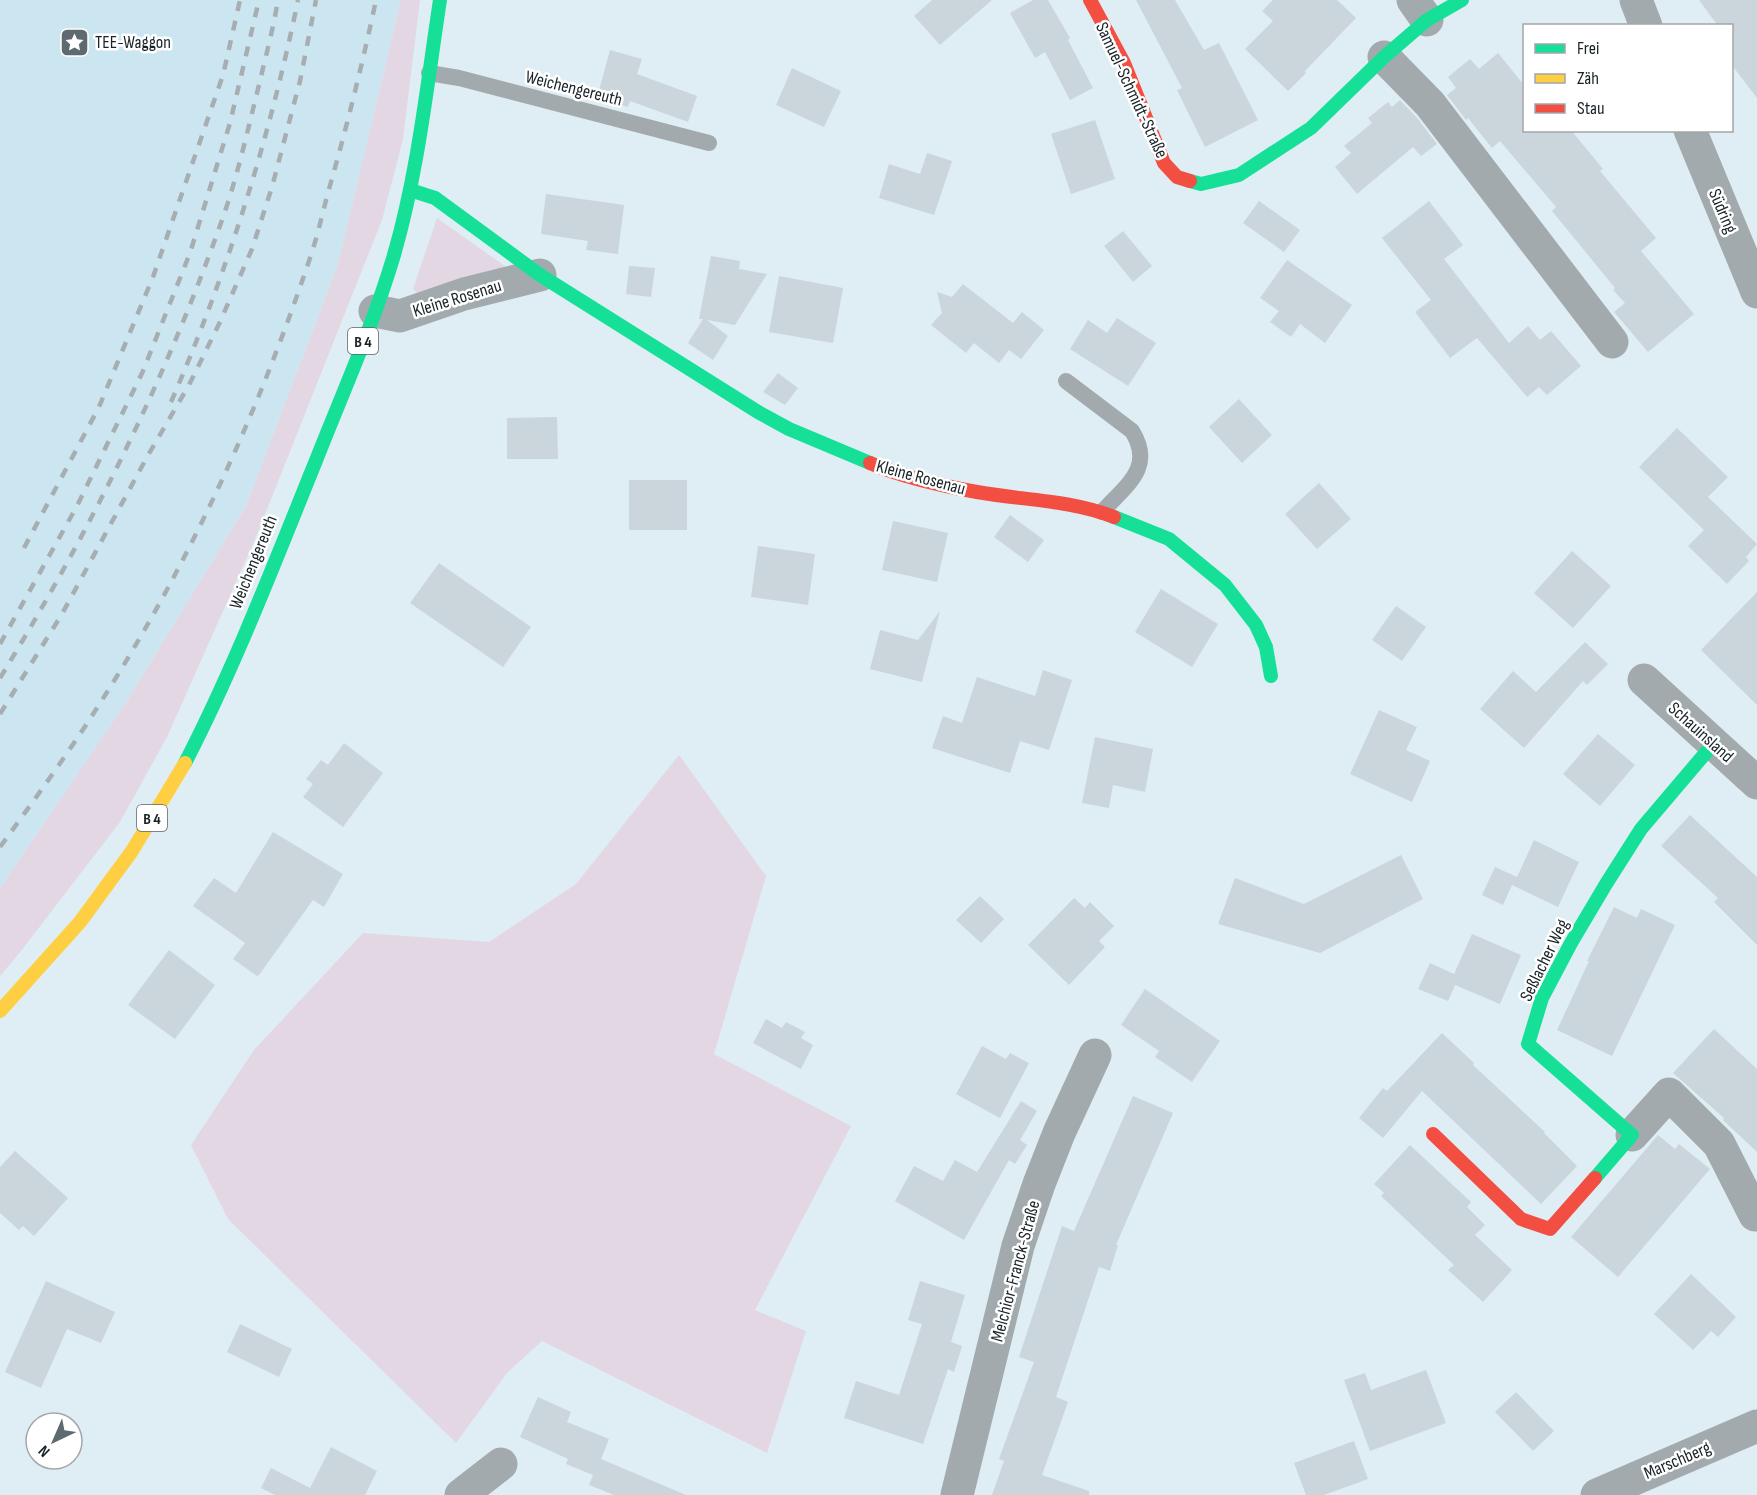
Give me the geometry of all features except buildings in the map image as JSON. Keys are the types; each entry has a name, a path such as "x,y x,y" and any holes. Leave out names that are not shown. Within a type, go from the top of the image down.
{"street":[{"name":"Weichengereuth","path":"0,1011 80,922 132,851 180,773 212,710 261,598 375,311 394,254 410,190 441,0"},
{"name":"Samuel-Schmidt-Straße","path":"1090,0 1124,63 1164,163 1177,177 1201,184 1239,175 1311,128 1384,57 1420,10 1462,0"},
{"path":"1636,0 1645,24"},
{"path":"1384,57 1431,104 1612,342"},
{"name":"Südring","path":"1691,132 1757,292"},
{"name":"Kleine Rosenau","path":"410,190 435,198 540,275 758,412 789,429 888,471 977,492 1031,498 1102,512 1169,539 1225,585 1256,625 1266,647 1271,676"},
{"name":"Kleine Rosenau","path":"375,311 400,316 464,294 540,275"},
{"name":"Schauinsland","path":"1644,680 1757,783"},
{"name":"Seßlacher Weg","path":"1632,1135 1528,1044 1542,998 1570,943 1606,884 1641,829 1714,744"},
{"name":"Melchior-Franck-Straße","path":"957,1495 1018,1246 1051,1154 1095,1055"},
{"path":"1433,1134 1521,1219 1550,1229 1669,1094 1719,1144 1755,1215"},
{"name":"Marschberg","path":"1597,1495 1757,1426"},
{"path":"461,1495 501,1464"}],"lane":[{"name":"Weichengereuth","path":"429,73 459,78 709,143"},
{"path":"1066,381 1132,431 1139,442 1141,463 1136,474 1102,512"}],"shaded area":[{"path":"0,0 401,0 338,264 246,506 127,701 0,888"},
{"path":"401,0 420,0 403,139 382,220 256,537 167,737 120,822 0,976 0,888 127,701 246,506 338,264"},
{"path":"437,218 509,269 421,296 413,289"},
{"path":"679,755 766,876 714,1054 851,1126 755,1310 806,1331 767,1453 542,1341 507,1373 456,1443 228,1219 191,1145 254,1050 363,933 489,942 576,884"}],"railway":[{"path":"24,548 99,407 153,277 223,75 240,0"},
{"path":"0,644 77,506 143,371 190,253 230,123 259,0"},
{"path":"0,678 94,512 176,339 222,220 242,155 278,0"},
{"path":"171,402 211,304 245,204 274,103 298,0"},
{"path":"0,714 62,614 147,457 189,385 219,324 252,249 272,187 300,81 316,0"},
{"path":"0,847 77,738 134,648 193,540 245,428 291,313 314,246 361,69 376,0"}],"traffic: fast":[{"path":"185,763 221,689 253,614 377,308 394,255 416,160 440,0"},
{"path":"1190,181 1201,184 1239,175 1311,128 1384,57 1427,20 1462,0"},
{"path":"410,190 435,198 540,275 758,412 789,429 870,463"},
{"path":"1114,517 1169,539 1225,585 1256,625 1266,647 1271,676"},
{"path":"1595,1178 1632,1135 1528,1044 1542,998 1606,884 1641,829 1714,743"}],"traffic: slow":[{"path":"0,1011 80,922 132,851 185,763"}],"traffic: jam":[{"path":"1090,0 1124,63 1164,163 1177,177 1190,181"},
{"path":"870,463 895,473 964,490 1081,507 1114,517"},
{"path":"1433,1134 1521,1219 1550,1229 1595,1178"}],"place":[{"name":"TEE-Waggon","path":"74,42"}]}
